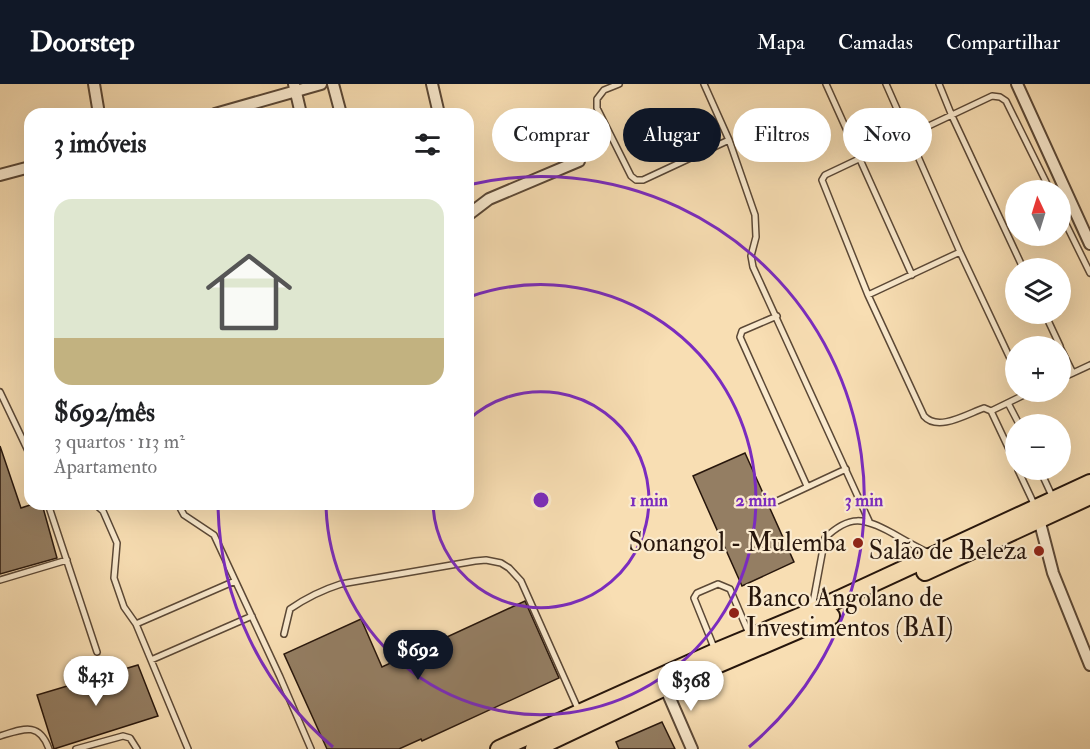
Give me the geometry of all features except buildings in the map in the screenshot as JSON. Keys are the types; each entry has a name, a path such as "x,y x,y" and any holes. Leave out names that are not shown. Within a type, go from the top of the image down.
{"main road":[{"path":"534,749 665,687 799,630 1037,513 1054,499 1090,483"},
{"path":"499,749 811,612 934,555 1037,513 1090,496"}],"street":[{"path":"94,84 98,108"},
{"path":"233,108 295,88 321,84"},
{"path":"333,84 339,108"},
{"path":"432,84 438,108"},
{"path":"1017,84 1090,244"},
{"path":"295,88 300,108"},
{"path":"474,210 489,199 577,162"},
{"path":"0,175 24,169"},
{"path":"1037,513 1053,573 1090,664"},
{"path":"665,687 692,749"}],"lane":[{"path":"619,84 604,90 597,99 597,108 631,176 636,180 643,180 729,140"},
{"path":"704,84 729,140 755,215 756,237 751,256 753,267 869,521"},
{"path":"826,84 843,122"},
{"path":"886,84 896,108"},
{"path":"939,84 1018,258"},
{"path":"932,126 992,96 1000,97 1006,101 1045,180"},
{"path":"853,162 825,175 822,180 868,295 924,416 929,422 936,424 984,408 991,411 1005,441"},
{"path":"861,162 912,274"},
{"path":"920,162 1005,348"},
{"path":"1071,234 1090,273"},
{"path":"868,295 960,252"},
{"path":"777,316 741,331 740,337 807,486"},
{"path":"1072,373 1090,365"},
{"path":"0,392 24,442"},
{"path":"991,411 1008,403 1013,414"},
{"path":"775,502 846,470"},
{"path":"1022,480 1037,513"},
{"path":"1045,480 1054,499"},
{"path":"50,510 97,652"},
{"path":"102,510 117,543 114,578 116,586 124,607 136,624 188,749"},
{"path":"181,510 184,515 214,535 311,749"},
{"path":"811,612 825,538 841,525 855,521 869,521 934,555"},
{"path":"0,580 67,560"},
{"path":"284,634 290,609 326,589 341,584 475,561 493,561 508,568 526,588 580,713"},
{"path":"136,624 235,581"},
{"path":"716,652 694,598 697,593 718,584 730,589 750,637"},
{"path":"151,660 252,616"},
{"path":"0,736 32,729 44,736 49,749"},
{"path":"76,749 123,736 130,738 137,749"}],"place":[{"name":"Sonangol - Mulemba","path":"858,543"},
{"name":"Salão de Beleza","path":"1039,551"},
{"name":"Banco Angolano de Investimentos (BAI)","path":"734,613"}]}
